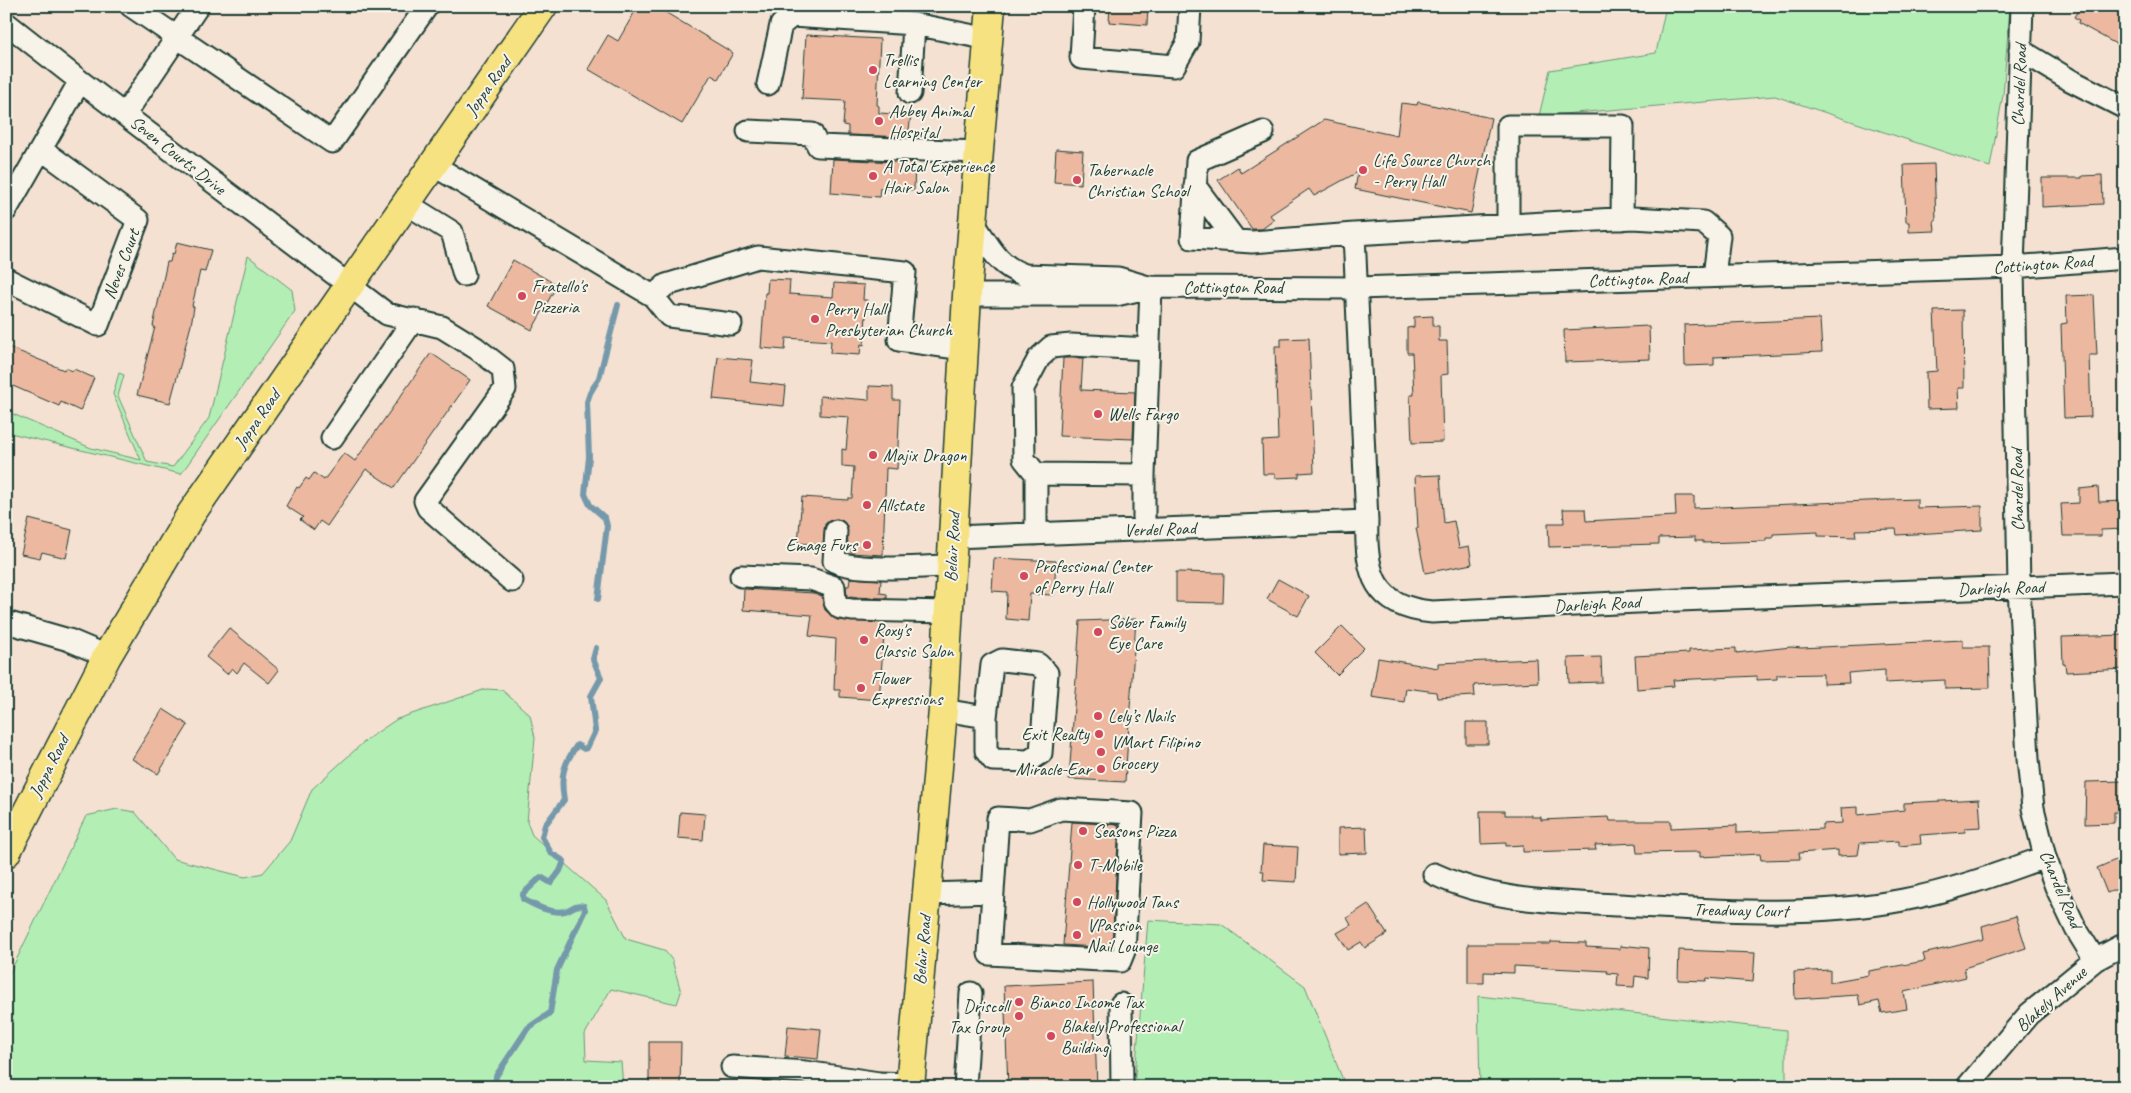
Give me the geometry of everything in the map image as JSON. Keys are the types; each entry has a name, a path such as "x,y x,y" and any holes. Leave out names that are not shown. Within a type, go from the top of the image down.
{"main road":[{"name":"Joppa Road","path":"6,853 107,656 191,514 543,6"},
{"name":"Belair Road","path":"911,1085 943,710 967,295 991,6"}],"street":[{"path":"131,6 332,142 427,6"},
{"path":"125,114 198,6"},
{"path":"1084,6 1081,58 1174,66 1188,42 1190,6"},
{"name":"Chardel Road","path":"2022,6 2013,267 2019,587 2028,759 2034,808 2044,857 2076,928 2095,960"},
{"path":"768,84 781,25 792,16 914,24 989,39"},
{"name":"Seven Courts Drive","path":"6,23 80,82 125,114 349,287 387,314 442,327 476,348 503,370 505,389 425,501 428,508 512,581"},
{"path":"910,92 914,24"},
{"path":"2020,50 2070,80 2125,108"},
{"path":"6,210 80,82"},
{"path":"1508,225 1508,126 1622,126 1622,219"},
{"path":"748,131 812,134 818,146 979,152"},
{"path":"1262,132 1197,161 1192,238 1252,242 1354,234 1622,219 1703,222 1719,236 1714,276"},
{"name":"Neves Court","path":"6,279 98,325 138,220 41,149"},
{"path":"433,165 653,296 669,316 730,324"},
{"path":"1195,186 1236,241"},
{"path":"407,204 452,232 464,275"},
{"name":"Cottington Road","path":"973,222 996,256 1011,270 1025,275 1118,278 1151,287"},
{"name":"Darleigh Road","path":"1354,234 1358,288 1367,521 1366,545 1369,567 1377,585 1391,601 1410,610 1432,612 1680,600 2125,583"},
{"path":"653,296 666,285 758,257 905,272 899,340 964,349"},
{"name":"Cottington Road","path":"967,295 1116,295 1151,287 1358,288 2013,267 2125,258"},
{"path":"1144,530 1144,475 1151,287"},
{"path":"332,438 414,319"},
{"path":"1036,534 1036,474 1024,459 1023,388 1039,358 1051,347 1071,345 1149,349"},
{"path":"1036,474 1144,475"},
{"name":"Verdel Road","path":"953,537 1367,521"},
{"path":"836,531 834,561 844,566 951,566"},
{"path":"741,576 811,579 834,587 834,602 840,608 852,610 949,612"},
{"path":"6,622 69,640 107,656"},
{"path":"1002,660 1038,664 1047,673 1041,753 1029,761 993,760 986,751 986,717 992,665 1002,660"},
{"path":"943,710 986,717"},
{"path":"1061,809 1132,813 1124,951 1120,961 989,954 993,892 998,818 1030,820 1061,809"},
{"name":"Treadway Court","path":"1434,874 1455,884 1514,898 1734,912 1796,911 1851,908 1902,900 1946,890 2044,857"},
{"path":"927,894 993,892"},
{"name":"Blakely Avenue","path":"1967,1087 2029,1014 2095,960 2125,944"},
{"path":"965,1087 971,994"},
{"path":"1121,1004 1122,1087"},
{"path":"732,1067 805,1072 879,1083 911,1085"}],"green space":[{"path":"1666,6 2010,6 2003,95 1990,167 1775,96 1539,116 1550,70 1656,53"},
{"path":"248,256 292,290 295,311 181,474 6,432 6,411 91,448 141,460 113,394 119,373 124,375 118,396 147,462 173,467 209,418"},
{"path":"486,689 502,690 530,715 535,738 527,822 532,835 606,900 626,939 664,950 672,960 681,992 677,1004 611,989 585,1034 586,1060 621,1062 623,1087 6,1087 6,981 86,816 117,809 135,812 174,859 245,877 263,873 290,841 312,789 366,740 397,719"},
{"path":"1148,920 1221,924 1305,986 1343,1080 1343,1087 1134,1087"},
{"path":"1478,996 1786,1030 1786,1087 1480,1087"}],"building":[{"path":"638,6 655,6 733,53 718,79 711,75 682,124 588,69 608,35 618,41"},
{"path":"1110,6 1148,6 1147,25 1109,22"},
{"path":"2081,6 2125,6 2125,49 2078,23 2079,20 2074,17"},
{"path":"806,35 880,39 877,105 879,106 879,113 911,115 908,137 848,135 848,126 843,125 845,101 802,99"},
{"name":"Life Source Church - Perry Hall","path":"1418,102 1491,118 1471,213 1355,189 1358,172 1314,196 1309,189 1270,215 1274,220 1262,229 1252,229 1218,180 1238,167 1241,173 1324,120 1397,136 1401,103 1417,105"},
{"path":"1056,149 1083,151 1081,184 1054,182"},
{"name":"A Total Experience Hair Salon","path":"833,159 915,163 914,190 880,188 879,197 831,193"},
{"path":"1934,164 1935,231 1909,232 1909,222 1906,222 1904,165"},
{"path":"2102,175 2103,204 2042,207 2042,178 2082,178 2082,176"},
{"path":"177,242 211,250 205,272 200,271 192,306 194,307 191,325 170,403 137,395 155,327 153,326 167,262 170,262 172,253 174,254"},
{"name":"Fratello's Pizzeria","path":"513,260 557,285 532,330 488,306"},
{"name":"Perry Hall Presbyterian Church","path":"768,279 790,280 789,294 833,297 834,283 864,285 863,300 867,300 864,345 861,344 860,355 830,353 831,341 786,338 785,350 761,348 765,293 767,293"},
{"path":"2094,295 2097,355 2089,355 2091,417 2064,418 2061,324 2067,323 2066,296"},
{"path":"1963,310 1964,388 1958,388 1959,408 1927,409 1926,372 1937,371 1934,311"},
{"path":"1433,316 1433,326 1439,326 1439,341 1447,341 1448,374 1441,375 1443,442 1412,443 1410,395 1414,395 1412,353 1407,353 1407,328 1414,327 1414,317"},
{"path":"1820,319 1822,352 1714,357 1714,365 1685,366 1684,325"},
{"path":"1649,326 1650,359 1565,362 1564,330"},
{"path":"1309,338 1314,472 1299,473 1299,477 1275,478 1275,474 1263,474 1262,441 1278,440 1275,346 1281,346 1281,339"},
{"path":"6,346 64,370 65,368 73,371 74,369 94,378 80,411 61,402 59,406 6,383"},
{"path":"431,353 470,380 394,488 366,469 327,526 320,521 314,530 300,520 303,517 286,506 297,487 299,488 306,478 309,480 314,473 324,480 344,453 355,461"},
{"path":"718,357 753,360 750,382 786,386 784,406 713,399"},
{"name":"Wells Fargo","path":"1063,358 1083,358 1081,390 1135,392 1133,439 1059,436"},
{"path":"869,386 893,387 893,400 900,400 897,469 886,468 883,555 851,553 851,547 848,546 847,526 843,521 837,519 830,520 825,524 823,545 798,543 802,497 848,500 848,498 852,498 854,467 842,466 842,449 846,450 849,417 820,415 820,396 869,400"},
{"path":"1440,475 1444,523 1454,521 1459,548 1469,546 1472,564 1425,573 1416,528 1418,528 1415,476"},
{"path":"2098,487 2099,502 2125,501 2125,529 2101,530 2101,536 2063,536 2061,504 2079,503 2079,489"},
{"path":"1675,496 1694,496 1694,508 1917,499 1917,508 1982,506 1982,530 1897,535 1896,529 1855,530 1856,537 1818,536 1818,532 1773,534 1773,538 1766,538 1766,541 1703,543 1703,541 1695,541 1695,537 1659,538 1659,544 1549,547 1548,523 1564,523 1563,509 1585,509 1586,521 1676,516"},
{"path":"29,519 72,530 66,558 42,552 40,558 21,554"},
{"name":"Professional Center of Perry Hall","path":"994,558 1056,561 1054,595 1030,594 1028,621 1006,619 1007,592 992,591"},
{"path":"1176,572 1224,573 1223,603 1176,602"},
{"path":"850,578 881,580 880,593 887,594 887,598 847,597 846,586 849,586"},
{"path":"1278,579 1309,596 1298,616 1267,599"},
{"path":"744,589 814,593 822,596 825,610 837,620 885,623 879,700 840,697 840,690 834,690 836,639 809,636 812,615 743,610"},
{"path":"1136,619 1125,782 1069,779 1080,621"},
{"path":"1342,626 1364,648 1337,675 1315,653"},
{"path":"229,628 279,670 269,683 244,663 237,673 232,668 227,674 206,657"},
{"path":"2125,635 2125,669 2066,672 2065,664 2063,664 2062,637"},
{"path":"1963,640 1963,647 1989,647 1990,688 1945,689 1945,680 1885,683 1885,670 1848,673 1849,683 1823,684 1823,674 1777,675 1777,679 1757,680 1757,676 1673,680 1674,686 1637,689 1635,656 1689,653 1689,650 1736,648 1736,653 1791,647"},
{"path":"1601,657 1602,682 1569,683 1568,658"},
{"path":"1378,658 1438,668 1438,663 1537,659 1538,682 1474,685 1475,696 1437,698 1436,692 1406,688 1404,702 1372,697"},
{"path":"163,709 188,725 158,774 132,759"},
{"path":"1466,722 1488,722 1488,744 1466,744"},
{"path":"2125,781 2125,797 2121,797 2122,812 2114,812 2114,823 2085,824 2086,782"},
{"path":"1979,799 1981,827 1965,828 1965,832 1920,835 1921,844 1899,846 1899,841 1860,843 1858,855 1838,856 1838,850 1799,853 1800,859 1761,860 1760,854 1700,857 1700,852 1637,853 1636,843 1595,845 1596,850 1523,852 1523,845 1506,846 1506,843 1481,844 1480,811 1505,811 1505,815 1531,815 1531,817 1541,817 1541,820 1609,817 1610,821 1671,821 1671,828 1737,825 1737,833 1822,829 1822,824 1842,823 1841,808 1858,807 1858,815 1904,810 1904,803"},
{"path":"680,812 705,814 703,840 678,838"},
{"path":"1072,822 1119,825 1112,948 1063,945"},
{"path":"1366,827 1367,853 1338,854 1338,828"},
{"path":"1263,845 1298,847 1296,882 1263,880 1264,871 1261,871"},
{"path":"2125,856 2125,886 2107,893 2097,868"},
{"path":"1368,904 1387,934 1365,948 1361,942 1348,950 1337,933 1351,925 1347,918"},
{"path":"2016,916 2026,948 1964,968 1966,977 1904,992 1907,1009 1882,1013 1879,1001 1860,1005 1858,995 1795,999 1794,972 1830,970 1830,982 1869,975 1869,971 1925,961 1923,954 1984,939 1982,926"},
{"path":"1551,942 1586,943 1586,947 1620,949 1620,946 1629,946 1649,948 1648,978 1635,976 1634,987 1617,986 1618,974 1607,973 1608,971 1514,966 1514,973 1484,972 1484,983 1468,983 1468,944 1550,944"},
{"path":"1679,950 1755,953 1753,982 1707,978 1706,981 1678,980"},
{"name":"Blakely Professional Building","path":"1093,982 1097,1087 1008,1087 1004,986"},
{"path":"788,1026 821,1029 818,1059 785,1056"},
{"path":"649,1042 681,1042 680,1087 649,1087"}],"waterway":[{"path":"598,599 607,526 605,518 590,505 585,494 589,457 587,402 599,378 618,305"},
{"path":"495,1087 496,1076 528,1028 550,1013 557,970 585,910 584,906 579,905 565,911 549,910 538,907 523,899 523,894 541,877 551,883 560,871 564,861 551,853 542,837 545,825 564,800 562,784 568,759 577,745 584,749 587,748 595,731 591,696 601,678 593,659 596,648"}],"place":[{"name":"Trellis Learning Center","path":"873,70"},
{"name":"Abbey Animal Hospital","path":"879,121"},
{"name":"Life Source Church - Perry Hall","path":"1363,170"},
{"name":"A Total Experience Hair Salon","path":"873,176"},
{"name":"Tabernacle Christian School","path":"1077,180"},
{"name":"Fratello's Pizzeria","path":"522,296"},
{"name":"Perry Hall Presbyterian Church","path":"815,319"},
{"name":"Wells Fargo","path":"1098,414"},
{"name":"Majix Dragon","path":"873,455"},
{"name":"Allstate","path":"867,505"},
{"name":"Emage Furs","path":"867,545"},
{"name":"Professional Center of Perry Hall","path":"1024,576"},
{"name":"Sober Family Eye Care","path":"1098,632"},
{"name":"Roxy's Classic Salon","path":"864,640"},
{"name":"Flower Expressions","path":"861,688"},
{"name":"Lely’s Nails","path":"1098,716"},
{"name":"Exit Realty","path":"1099,734"},
{"name":"VMart Filipino Grocery","path":"1101,752"},
{"name":"Miracle-Ear","path":"1101,769"},
{"name":"Seasons Pizza","path":"1083,831"},
{"name":"T-Mobile","path":"1078,865"},
{"name":"Hollywood Tans","path":"1077,902"},
{"name":"VPassion Nail Lounge","path":"1077,935"},
{"name":"Bianco Income Tax","path":"1019,1002"},
{"name":"Driscoll Tax Group","path":"1019,1016"},
{"name":"Blakely Professional Building","path":"1051,1036"}]}
